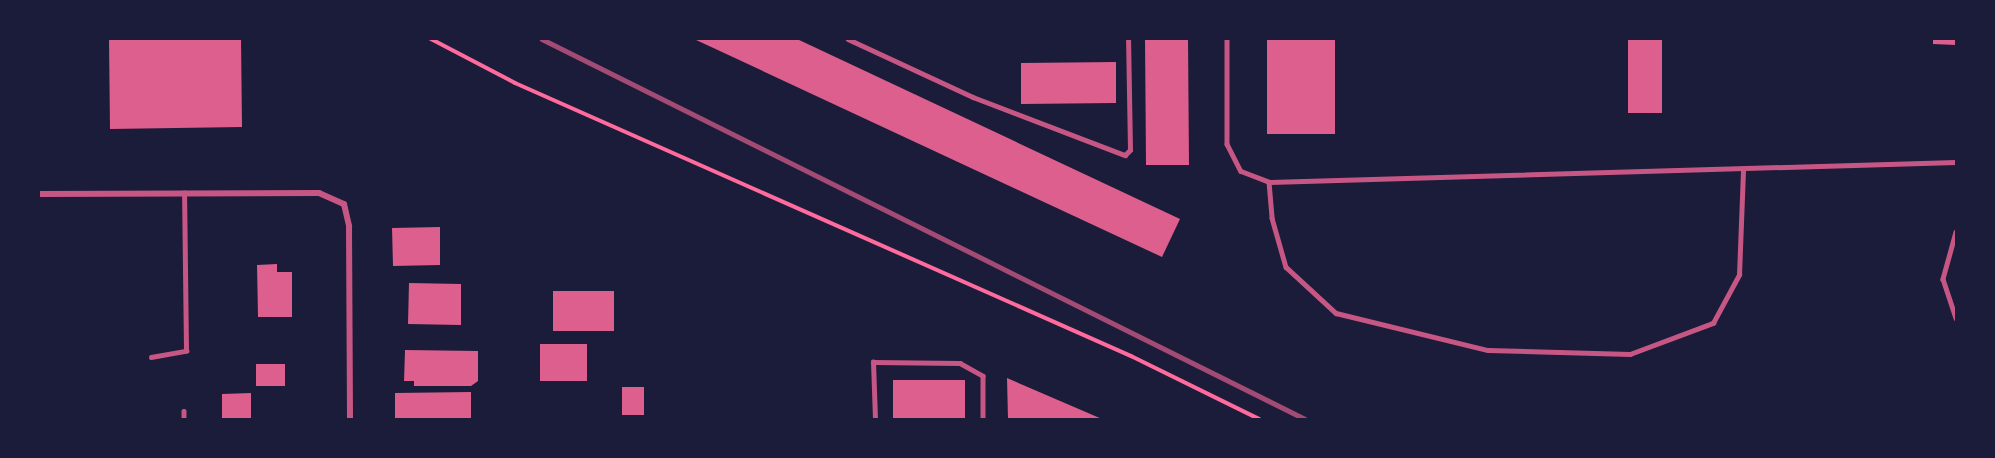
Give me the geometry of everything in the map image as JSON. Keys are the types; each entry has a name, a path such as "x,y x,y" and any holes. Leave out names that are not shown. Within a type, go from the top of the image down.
{"street":[{"path":"39,194 319,193 344,204 349,226 350,419"}],"lane":[{"path":"848,39 973,96 1125,155 1130,150 1128,39"},
{"path":"1227,39 1227,144 1241,171 1269,182 1956,162"},
{"path":"1269,182 1272,218 1286,267 1336,313 1488,350 1630,354 1713,323 1739,275 1743,169"},
{"path":"151,357 186,351 184,193"},
{"path":"1956,232 1943,279 1956,318"},
{"path":"875,419 873,363 960,363 983,376 983,419"},
{"path":"184,411 184,419"}],"path":[{"path":"430,39 515,83 1131,356 1259,419"}],"building":[{"path":"109,39 241,39 242,127 110,129"},
{"path":"694,39 797,39 1180,219 1162,257"},
{"path":"1145,39 1188,39 1189,165 1146,165"},
{"path":"1267,39 1335,39 1335,134 1267,134"},
{"path":"1628,39 1662,39 1662,113 1628,113"},
{"path":"1933,39 1956,39 1956,45 1933,44"},
{"path":"1116,62 1116,103 1021,104 1021,63"},
{"path":"440,227 440,265 393,266 392,228"},
{"path":"277,264 277,272 292,272 292,317 258,317 257,265"},
{"path":"409,283 461,284 461,325 408,324"},
{"path":"553,291 614,291 614,331 553,331"},
{"path":"540,344 587,344 587,381 540,381"},
{"path":"405,350 478,351 478,381 471,386 414,386 414,381 404,381"},
{"path":"256,364 285,364 285,386 256,386"},
{"path":"1007,378 1102,419 1008,419"},
{"path":"893,380 965,380 965,419 893,419"},
{"path":"622,387 644,387 644,415 622,415"},
{"path":"471,392 471,419 395,419 395,393"},
{"path":"251,393 251,419 222,419 222,394"}],"railway":[{"path":"542,39 1305,419"}]}
